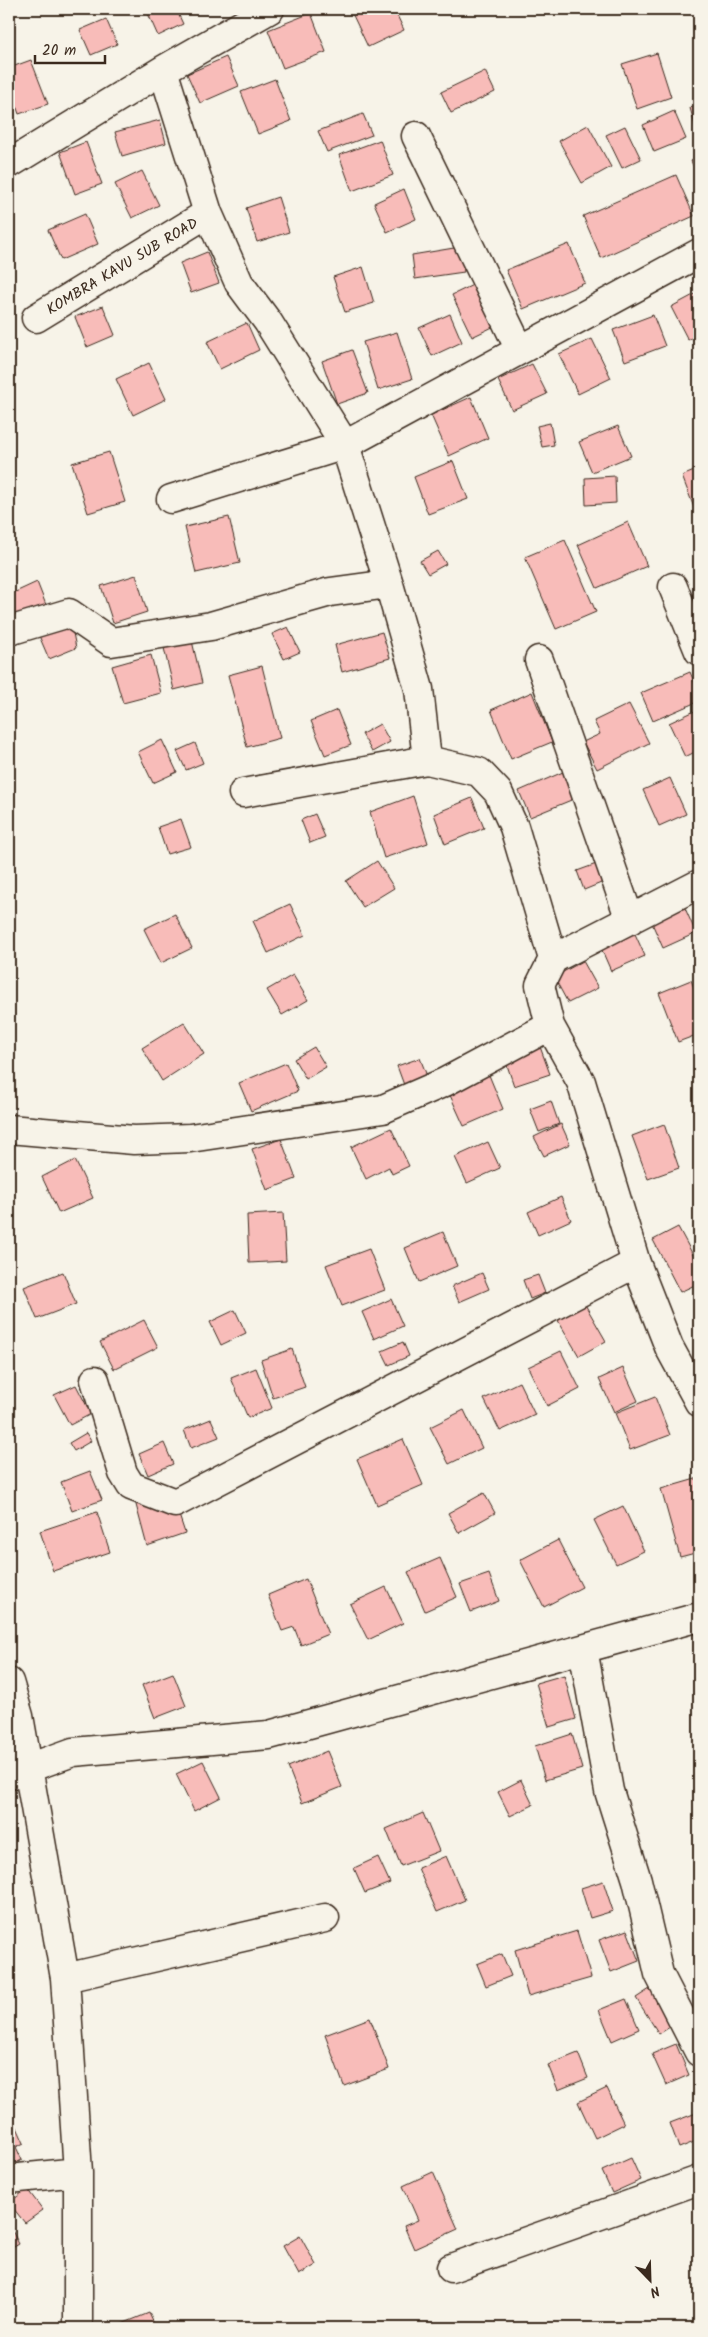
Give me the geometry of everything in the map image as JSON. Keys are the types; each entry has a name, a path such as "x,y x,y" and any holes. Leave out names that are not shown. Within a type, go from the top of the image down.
{"street":[{"path":"9,164 163,70 270,9"},
{"path":"163,70 208,214 239,283 268,322 345,445 389,584 419,689 427,760"},
{"path":"416,136 520,350"},
{"name":"KOMBRA KAVU SUB ROAD","path":"36,318 208,214"},
{"path":"171,499 345,445 699,253"},
{"path":"9,631 69,613 111,642 211,626 330,592 389,584"},
{"path":"673,587 699,651"},
{"path":"539,660 630,920"},
{"path":"243,793 427,760 478,772 498,792 514,827 553,959"},
{"path":"699,884 553,959 540,985 550,1026 580,1082 636,1262 669,1347 699,1402"},
{"path":"9,1129 134,1140 190,1138 383,1109 445,1082 550,1026"},
{"path":"95,1380 123,1473 131,1486 175,1503 636,1262"},
{"path":"18,1772 73,1752 269,1735 699,1617"},
{"path":"583,1649 609,1791 637,1880 658,1974 699,2052"},
{"path":"9,1682 19,1716 18,1772 64,1978 78,2172 78,2328"},
{"path":"64,1978 325,1918"},
{"path":"9,2178 78,2172"},
{"path":"451,2268 699,2180"}],"building":[{"path":"146,9 176,9 183,24 158,36"},
{"path":"350,9 394,9 404,30 368,47"},
{"path":"419,9 439,9 420,14"},
{"path":"311,13 326,52 283,68 268,30"},
{"path":"106,19 117,44 91,55 80,30"},
{"path":"657,53 671,97 637,109 622,64"},
{"path":"226,57 239,86 200,103 187,74"},
{"path":"31,60 48,104 19,114 9,86 9,68"},
{"path":"485,71 495,92 451,113 441,92"},
{"path":"275,79 291,121 258,134 241,92"},
{"path":"699,105 699,139 690,108"},
{"path":"674,111 686,139 654,152 643,125"},
{"path":"363,114 372,135 327,152 318,131"},
{"path":"160,120 166,143 122,156 115,132"},
{"path":"588,125 611,167 582,183 559,141"},
{"path":"625,126 641,159 622,168 606,135"},
{"path":"380,140 393,175 352,191 339,155"},
{"path":"86,142 102,184 75,194 60,152"},
{"path":"699,157 699,178 691,161"},
{"path":"142,171 159,205 132,218 115,184"},
{"path":"676,175 694,216 601,258 583,216"},
{"path":"404,189 416,219 387,232 374,203"},
{"path":"278,197 289,232 257,242 246,208"},
{"path":"85,214 98,244 61,260 48,230"},
{"path":"569,244 585,283 523,309 506,270"},
{"path":"460,247 464,272 415,279 412,255"},
{"path":"207,252 219,283 191,293 180,263"},
{"path":"363,267 374,303 345,312 333,277"},
{"path":"481,281 501,323 472,337 452,295"},
{"path":"699,292 699,334 688,340 671,307"},
{"path":"103,306 115,335 87,347 75,317"},
{"path":"450,314 462,342 432,356 419,328"},
{"path":"653,315 665,346 625,361 613,330"},
{"path":"247,323 259,350 220,369 207,342"},
{"path":"397,332 412,379 378,390 363,342"},
{"path":"592,339 611,378 578,394 559,354"},
{"path":"352,350 368,393 337,404 322,361"},
{"path":"149,363 166,399 133,415 116,379"},
{"path":"532,364 547,394 512,410 498,380"},
{"path":"471,397 488,438 449,456 431,415"},
{"path":"550,423 554,445 542,447 537,426"},
{"path":"618,426 631,456 592,472 579,442"},
{"path":"109,452 125,502 88,513 72,463"},
{"path":"453,461 468,499 428,514 414,477"},
{"path":"699,469 699,517 698,518 682,476"},
{"path":"615,476 616,503 586,505 585,478"},
{"path":"229,517 240,563 196,573 185,527"},
{"path":"628,522 647,566 597,588 578,545"},
{"path":"565,540 596,612 556,629 525,557"},
{"path":"438,551 446,564 428,574 420,561"},
{"path":"136,575 147,612 113,623 101,586"},
{"path":"37,582 48,610 9,619 9,595"},
{"path":"69,613 76,648 49,659 37,631"},
{"path":"288,627 300,652 284,659 272,634"},
{"path":"382,632 390,658 342,672 335,645"},
{"path":"192,641 202,683 174,690 164,648"},
{"path":"151,655 161,693 123,703 112,666"},
{"path":"262,666 280,738 247,747 228,675"},
{"path":"690,672 699,693 699,701 653,721 641,693"},
{"path":"532,692 552,742 511,759 491,710"},
{"path":"629,704 649,743 597,769 583,742 600,734 594,721"},
{"path":"699,709 699,750 685,757 669,723"},
{"path":"337,710 351,745 325,755 311,721"},
{"path":"380,724 390,742 372,752 362,734"},
{"path":"162,740 177,772 153,783 138,752"},
{"path":"195,743 203,763 186,770 177,751"},
{"path":"570,769 581,796 530,817 519,791"},
{"path":"670,778 686,814 659,826 643,790"},
{"path":"413,796 428,843 384,858 370,812"},
{"path":"472,798 484,828 445,844 434,814"},
{"path":"315,814 325,837 310,843 301,820"},
{"path":"181,819 191,847 167,854 158,827"},
{"path":"377,861 394,888 363,907 346,881"},
{"path":"599,863 606,881 584,890 577,871"},
{"path":"290,904 305,935 268,953 253,921"},
{"path":"684,906 696,933 663,948 651,921"},
{"path":"175,914 192,948 161,963 144,929"},
{"path":"631,925 645,956 611,971 597,939"},
{"path":"583,961 598,988 568,1003 554,977"},
{"path":"293,975 308,1000 282,1015 267,990"},
{"path":"691,980 699,1001 699,1034 678,1042 659,993"},
{"path":"184,1022 204,1054 162,1081 142,1048"},
{"path":"539,1044 550,1074 514,1086 504,1056"},
{"path":"314,1047 326,1067 306,1079 294,1059"},
{"path":"420,1058 427,1076 404,1085 397,1066"},
{"path":"286,1063 298,1091 251,1111 239,1083"},
{"path":"489,1075 503,1109 464,1126 449,1093"},
{"path":"551,1101 559,1124 539,1132 530,1109"},
{"path":"561,1124 570,1144 544,1156 534,1137"},
{"path":"664,1124 679,1168 648,1179 632,1136"},
{"path":"391,1128 409,1166 392,1174 389,1167 366,1179 351,1147"},
{"path":"281,1139 296,1179 267,1190 252,1149"},
{"path":"488,1142 500,1168 467,1183 455,1157"},
{"path":"75,1160 93,1198 59,1213 42,1177"},
{"path":"561,1197 571,1220 538,1235 528,1212"},
{"path":"283,1213 286,1261 249,1263 247,1215"},
{"path":"678,1227 699,1266 699,1283 680,1292 653,1240"},
{"path":"443,1232 457,1266 419,1282 405,1248"},
{"path":"369,1249 385,1290 342,1306 326,1265"},
{"path":"63,1272 76,1304 37,1319 24,1287"},
{"path":"482,1273 489,1289 459,1302 452,1286"},
{"path":"538,1275 545,1293 530,1299 523,1280"},
{"path":"391,1299 403,1326 374,1339 362,1312"},
{"path":"583,1301 606,1341 579,1356 556,1317"},
{"path":"235,1310 246,1333 221,1345 210,1322"},
{"path":"144,1320 158,1347 114,1369 100,1342"},
{"path":"403,1342 409,1356 389,1365 382,1351"},
{"path":"292,1349 305,1387 273,1398 261,1360"},
{"path":"561,1351 580,1389 547,1406 528,1367"},
{"path":"256,1368 272,1408 248,1418 231,1378"},
{"path":"623,1368 638,1401 614,1412 599,1379"},
{"path":"519,1382 535,1415 500,1431 484,1399"},
{"path":"76,1385 91,1414 70,1425 54,1395"},
{"path":"655,1397 670,1435 630,1450 615,1413"},
{"path":"464,1410 482,1448 449,1464 430,1427"},
{"path":"211,1419 219,1437 191,1448 184,1430"},
{"path":"86,1433 91,1441 74,1451 69,1443"},
{"path":"403,1439 423,1485 377,1505 357,1459"},
{"path":"164,1443 173,1464 148,1475 139,1454"},
{"path":"90,1471 102,1500 72,1511 61,1482"},
{"path":"699,1478 699,1552 680,1557 661,1489"},
{"path":"131,1486 175,1503 185,1533 147,1546"},
{"path":"484,1493 495,1513 459,1533 448,1513"},
{"path":"623,1506 644,1551 616,1564 594,1520"},
{"path":"97,1512 110,1552 53,1571 40,1531"},
{"path":"558,1540 582,1587 544,1607 520,1560"},
{"path":"440,1558 457,1597 425,1611 408,1572"},
{"path":"489,1574 499,1601 471,1612 460,1584"},
{"path":"306,1579 328,1634 301,1645 294,1627 282,1631 268,1595"},
{"path":"386,1587 403,1623 368,1640 350,1604"},
{"path":"173,1673 186,1706 155,1718 142,1685"},
{"path":"564,1675 576,1719 549,1727 536,1683"},
{"path":"572,1734 582,1769 545,1780 535,1746"},
{"path":"327,1751 342,1787 302,1803 288,1767"},
{"path":"203,1761 221,1797 194,1811 176,1774"},
{"path":"521,1780 533,1805 510,1816 498,1792"},
{"path":"423,1813 439,1851 401,1866 386,1829"},
{"path":"446,1856 465,1900 437,1912 418,1868"},
{"path":"378,1857 390,1883 365,1893 354,1868"},
{"path":"603,1881 613,1911 590,1918 581,1888"},
{"path":"627,1930 639,1961 611,1972 599,1940"},
{"path":"577,1931 591,1978 528,1996 515,1950"},
{"path":"502,1954 511,1976 486,1986 477,1964"},
{"path":"656,1985 679,2021 659,2034 636,1998"},
{"path":"626,1999 639,2029 612,2041 599,2010"},
{"path":"370,2018 389,2069 344,2086 325,2035"},
{"path":"676,2044 689,2075 666,2085 652,2054"},
{"path":"578,2053 588,2078 558,2090 548,2065"},
{"path":"607,2088 624,2124 595,2138 578,2102"},
{"path":"699,2112 699,2140 679,2148 670,2123"},
{"path":"11,2114 24,2143 16,2147 22,2160 9,2166 9,2115"},
{"path":"631,2158 641,2180 612,2193 602,2171"},
{"path":"433,2172 458,2229 414,2249 404,2226 418,2220 403,2186"},
{"path":"27,2189 43,2210 25,2223 9,2203"},
{"path":"9,2225 19,2244 9,2250"},
{"path":"300,2236 316,2265 299,2275 283,2246"},
{"path":"149,2313 156,2328 112,2328"}]}
